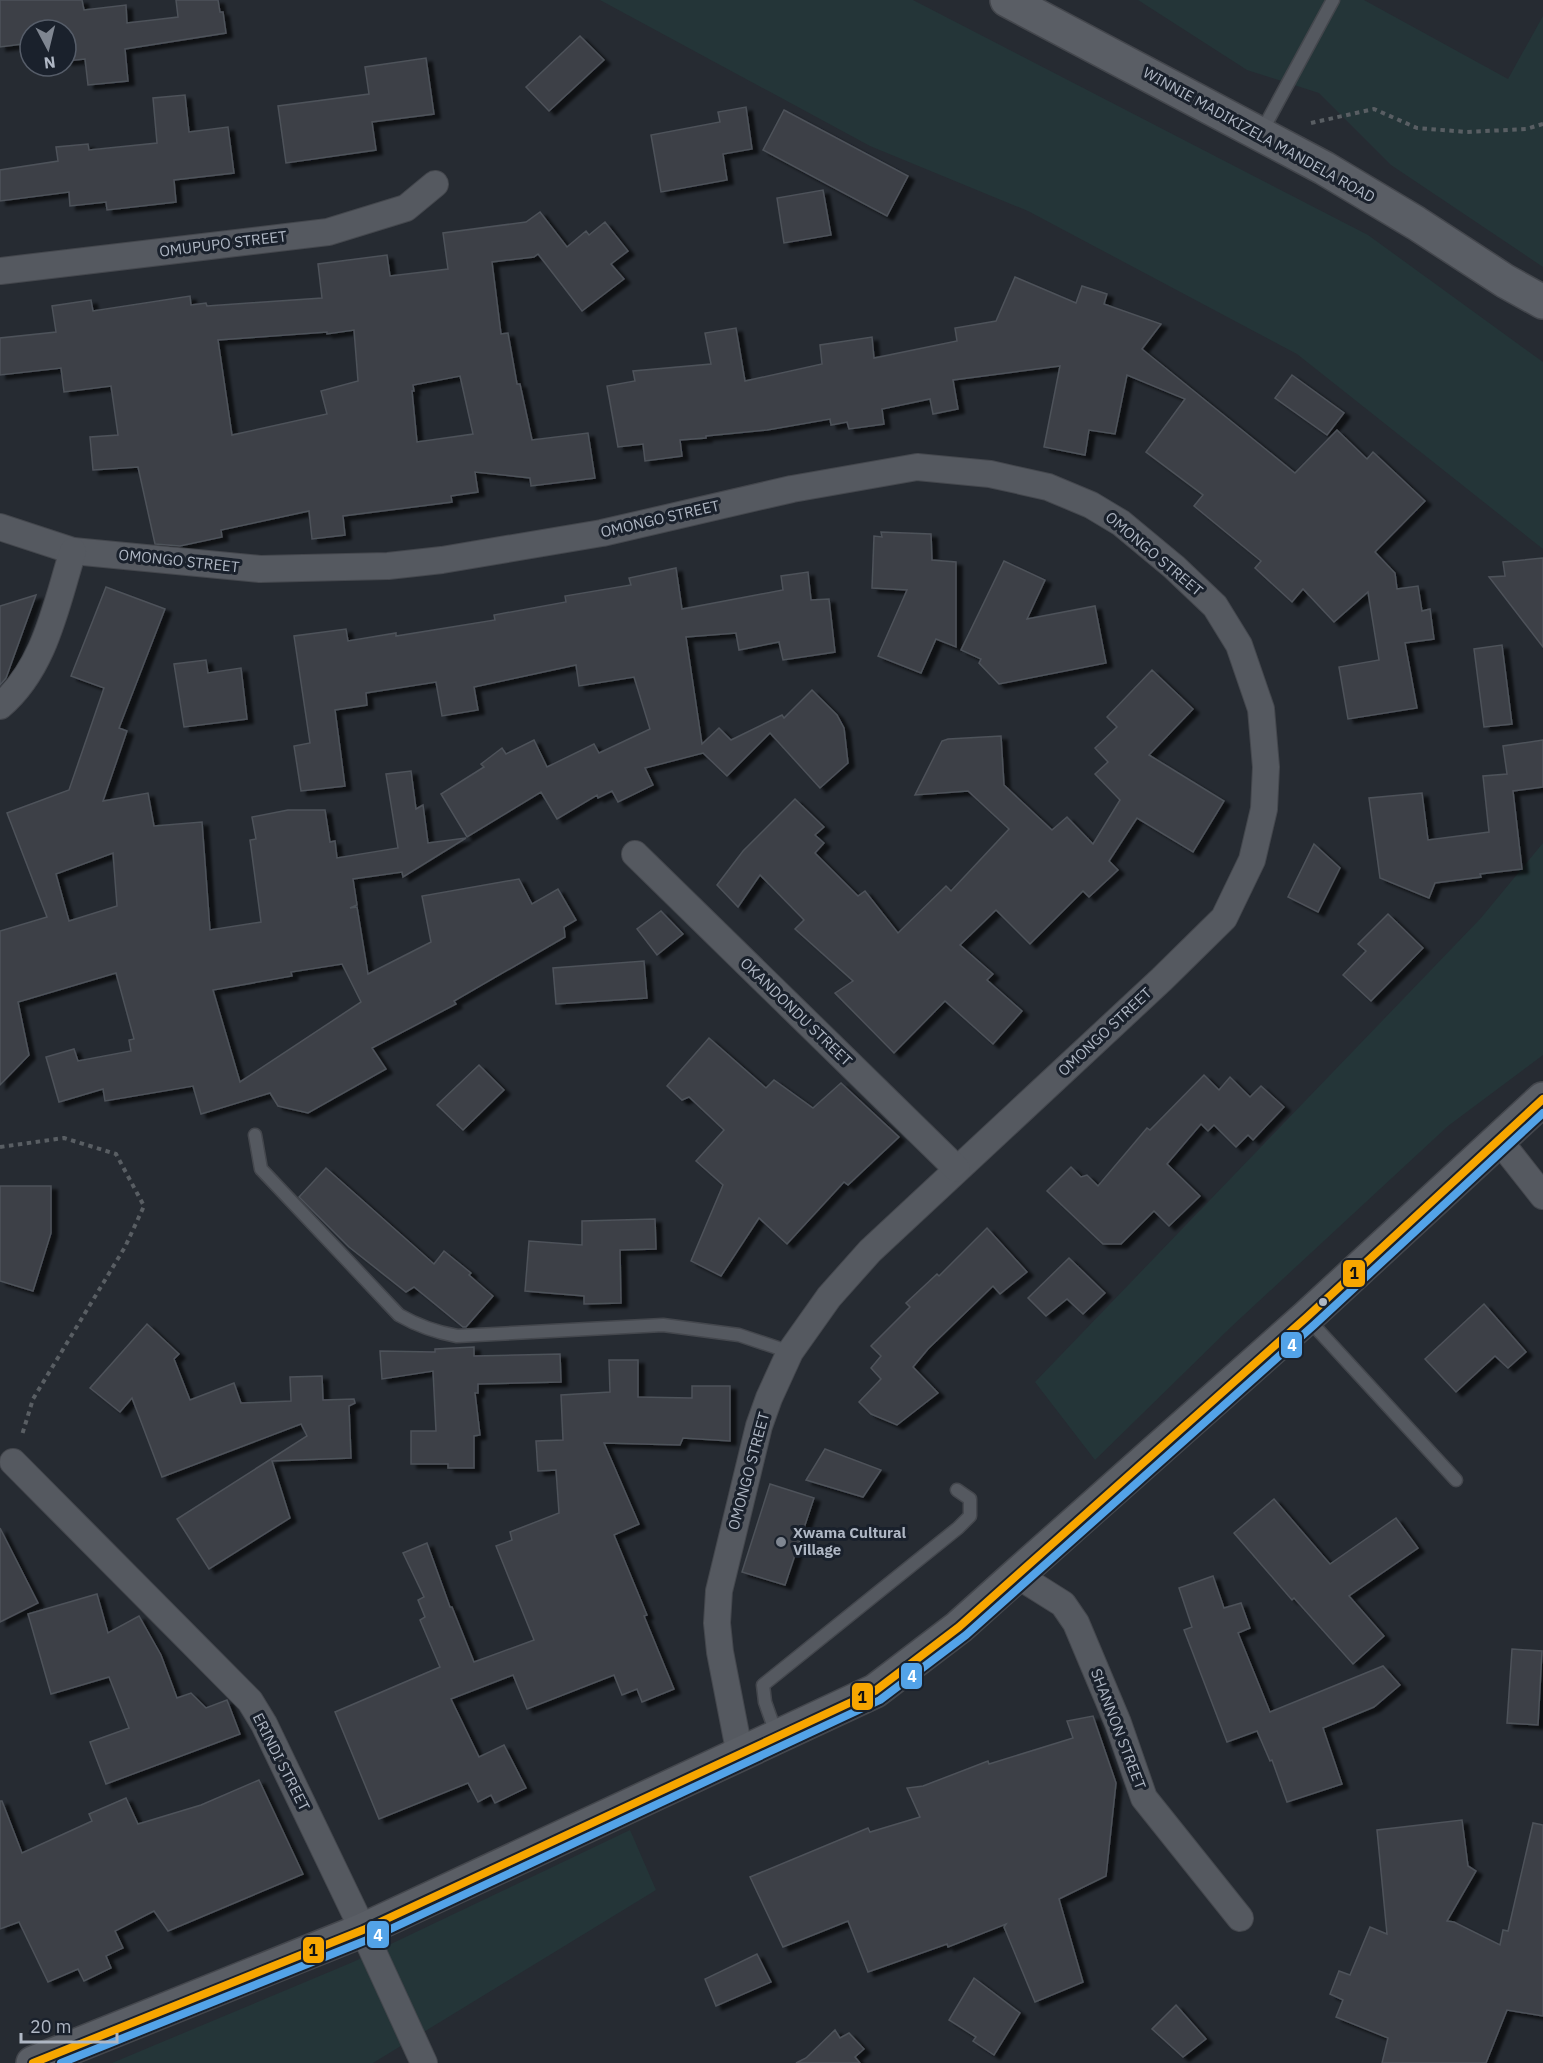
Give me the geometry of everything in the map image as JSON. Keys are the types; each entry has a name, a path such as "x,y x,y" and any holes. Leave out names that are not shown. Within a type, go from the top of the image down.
{"main road":[{"name":"WINNIE MADIKIZELA MANDELA ROAD","path":"1007,0 1324,168 1406,217 1505,281 1543,302"},
{"name":"WINNIE MADIKIZELA MANDELA ROAD","path":"1505,281 1543,318"},
{"path":"33,2063 363,1930 875,1691 959,1627 1306,1317 1543,1099"}],"street":[{"name":"OMUPUPO STREET","path":"0,271 328,232 406,207 435,184"},
{"name":"OMONGO STREET","path":"0,527 73,551 260,569 388,566 442,560 602,533 792,489 917,467 990,474 1048,487 1091,505 1121,524 1174,567 1215,606 1239,645 1261,709 1266,767 1264,809 1252,860 1224,918 856,1267 829,1297 790,1352 769,1398 759,1426 719,1592 717,1623 720,1652 740,1755"},
{"path":"0,706 11,697 39,656 73,551"},
{"name":"OKANDONDU STREET","path":"635,854 957,1169"},
{"path":"1498,1139 1543,1196"},
{"name":"ERINDI STREET","path":"13,1462 250,1701 264,1724 424,2063"},
{"name":"SHANNON STREET","path":"1017,1575 1063,1604 1076,1623 1118,1723 1144,1798 1240,1918"}],"lane":[{"path":"1260,134 1333,0"},
{"path":"255,1135 261,1169 399,1315 423,1328 457,1336 663,1325 739,1335 790,1352"},
{"path":"1306,1317 1456,1480"},
{"path":"777,1737 765,1702 763,1685 970,1516 970,1499 957,1490"}],"path":[{"path":"1260,134 1374,109 1417,128 1467,132 1526,129 1543,124"},
{"path":"0,1147 64,1138 116,1155 144,1206 125,1247 33,1399 13,1462"}],"shaded area":[{"path":"600,0 913,0 1368,235 1543,362 1543,549 1297,354 1028,211 870,146"},
{"path":"1138,0 1364,0 1508,79 1543,16 1543,267 1391,165 1319,93 1247,70"},
{"path":"1543,843 1543,1055 1448,1126 1231,1327 1095,1460 1035,1382 1481,918"},
{"path":"630,1830 656,1890 373,2063 112,2063 353,1962"}],"building":[{"path":"0,0 82,0 84,10 126,5 127,23 178,17 176,0 218,0 220,12 223,12 226,33 125,49 128,81 88,85 85,59 78,60 78,18 18,18 18,45 0,47"},
{"path":"580,36 604,60 549,111 526,87"},
{"path":"426,58 434,114 372,122 376,150 286,163 278,106 369,94 365,67"},
{"path":"185,95 189,132 228,127 234,173 174,180 176,202 107,210 106,202 70,206 69,192 0,201 0,170 58,161 56,147 88,144 89,150 157,143 153,98"},
{"path":"746,107 752,149 723,154 727,180 661,192 651,135 720,122 718,112"},
{"path":"784,110 908,176 887,216 763,150"},
{"path":"823,190 831,235 784,243 777,198"},
{"path":"540,212 567,247 586,231 589,235 605,222 628,251 611,264 624,279 582,311 538,254 534,257 492,262 501,334 508,333 517,384 520,384 532,440 588,433 595,478 531,486 530,478 475,472 478,492 451,496 452,502 343,516 345,535 312,539 309,511 221,530 222,537 180,546 155,544 138,467 93,470 90,437 118,435 111,386 64,392 61,368 0,375 0,338 56,332 52,306 91,300 93,311 190,296 191,305 206,303 207,306 322,298 318,264 387,255 390,276 448,269 443,233 526,222","holes":["354,330 358,381 321,391 327,414 232,435 218,340 327,332 327,334","460,376 473,434 417,442 413,385"]},
{"path":"1015,277 1076,303 1082,286 1107,294 1104,304 1161,324 1142,349 1295,473 1337,430 1367,459 1373,452 1425,501 1375,552 1395,573 1397,589 1418,586 1422,611 1430,609 1434,639 1405,643 1417,708 1348,719 1339,667 1379,660 1368,592 1334,622 1303,589 1292,602 1255,568 1261,561 1194,506 1203,495 1146,452 1185,399 1127,375 1115,434 1089,430 1085,455 1044,447 1060,366 953,380 958,409 933,414 930,399 882,409 884,424 849,429 847,422 831,425 830,419 767,430 680,440 682,456 645,461 643,444 618,447 607,386 635,381 633,371 711,364 705,333 736,328 745,381 822,364 820,345 872,337 874,358 957,341 955,328 996,321"},
{"path":"1292,375 1344,413 1327,435 1275,398"},
{"path":"881,532 931,534 932,560 956,562 956,647 936,639 921,673 878,656 907,590 872,588 874,536 882,537"},
{"path":"1543,558 1543,647 1489,577 1505,576 1503,562"},
{"path":"1004,561 1045,580 1027,619 1095,606 1106,663 999,684 979,663 981,659 961,650"},
{"path":"676,568 682,609 783,590 781,576 808,572 811,600 829,599 835,652 783,660 779,642 739,650 736,633 686,637 702,744 719,728 731,740 782,715 784,718 812,690 837,715 844,728 848,763 820,788 770,733 727,776 703,753 645,768 653,785 618,802 612,791 598,798 597,795 557,819 541,792 467,837 441,794 484,767 481,764 502,748 506,754 534,740 547,767 594,744 599,753 650,729 634,677 579,686 576,665 474,687 478,710 442,716 436,682 366,693 367,705 335,710 345,786 301,791 294,746 310,743 294,636 346,629 348,641 396,633 396,636 495,620 494,615 566,602 565,596 631,585 629,578"},
{"path":"106,587 165,609 119,728 127,731 103,801 148,793 154,826 202,822 210,930 261,922 250,840 256,839 252,817 288,810 325,810 330,842 335,841 337,858 398,848 386,774 411,771 416,809 423,805 428,843 466,838 403,877 402,872 353,879 357,905 350,908 357,907 368,974 431,942 422,896 519,879 532,904 558,889 576,920 564,927 565,937 454,1001 456,1004 372,1048 386,1069 308,1113 278,1106 270,1093 201,1114 193,1086 105,1101 103,1089 59,1102 46,1057 74,1049 78,1061 131,1051 129,1040 134,1039 116,973 18,1002 29,1055 0,1085 0,931 47,917 7,813 69,790 104,688 71,676","holes":["113,853 117,906 69,921 56,874","342,964 361,1002 240,1082 213,990 292,976 291,972"]},
{"path":"36,595 6,678 0,685 0,606"},
{"path":"1502,645 1512,724 1484,727 1474,649"},
{"path":"206,660 208,673 241,668 247,719 184,727 174,664"},
{"path":"1152,670 1193,709 1149,755 1224,801 1193,852 1137,818 1109,861 1118,870 1089,897 1083,891 1030,944 996,910 960,945 993,974 987,980 1022,1011 993,1044 945,1001 894,1053 835,993 853,981 795,929 804,920 760,875 738,907 717,885 743,851 795,799 824,827 815,835 824,843 815,853 858,896 865,891 898,933 946,886 951,891 1009,829 968,791 915,795 942,741 948,739 1001,736 1004,785 1052,830 1067,817 1093,844 1120,800 1095,774 1108,762 1095,748 1117,727 1107,717"},
{"path":"1543,740 1543,787 1513,791 1522,869 1435,883 1429,898 1380,878 1369,798 1422,793 1428,840 1489,832 1483,776 1507,774 1503,746"},
{"path":"1314,844 1340,868 1318,912 1288,897"},
{"path":"661,911 683,934 657,955 637,929"},
{"path":"1388,914 1423,948 1371,1001 1343,975 1366,951 1358,944"},
{"path":"644,961 647,998 556,1004 553,968"},
{"path":"709,1038 766,1088 774,1080 813,1108 841,1083 899,1137 848,1185 844,1182 787,1244 759,1218 721,1276 691,1261 723,1185 696,1161 724,1130 689,1097 682,1100 667,1086"},
{"path":"479,1065 504,1090 463,1130 437,1105"},
{"path":"1204,1075 1219,1090 1230,1077 1250,1097 1261,1086 1284,1107 1253,1140 1248,1135 1236,1147 1214,1125 1208,1131 1201,1124 1167,1164 1200,1196 1169,1226 1154,1211 1121,1244 1103,1244 1047,1191 1071,1167 1081,1177 1087,1175 1098,1186 1147,1128 1150,1130"},
{"path":"326,1168 434,1264 444,1251 471,1273 469,1275 493,1296 466,1327 463,1327 414,1287 406,1292 349,1247 299,1197"},
{"path":"0,1186 51,1186 51,1233 33,1291 0,1281"},
{"path":"655,1219 656,1249 620,1250 621,1303 584,1304 584,1296 525,1291 529,1241 582,1245 582,1221"},
{"path":"987,1228 1027,1272 1000,1294 993,1286 928,1349 913,1367 938,1393 897,1425 871,1414 859,1402 881,1379 871,1368 881,1356 871,1346 910,1307 906,1303 937,1274 939,1276"},
{"path":"1069,1258 1105,1293 1083,1314 1067,1299 1046,1316 1028,1298"},
{"path":"1484,1304 1526,1352 1508,1368 1495,1356 1456,1392 1425,1359"},
{"path":"147,1324 179,1354 174,1359 190,1400 234,1383 241,1403 291,1401 290,1377 322,1376 323,1400 354,1399 355,1403 349,1406 351,1458 272,1461 290,1518 209,1569 177,1519 307,1436 301,1424 162,1477 132,1398 120,1412 90,1388"},
{"path":"474,1347 474,1356 560,1354 561,1382 478,1384 478,1393 475,1393 480,1435 474,1436 474,1468 448,1468 448,1464 411,1464 411,1431 436,1431 433,1371 382,1379 380,1351 435,1352 435,1349"},
{"path":"609,1360 638,1360 638,1397 692,1398 692,1386 730,1386 730,1441 683,1438 680,1445 604,1443 639,1524 614,1535 674,1689 642,1702 637,1689 622,1695 614,1675 527,1709 513,1675 451,1699 479,1757 504,1745 526,1788 495,1803 491,1795 478,1802 468,1783 379,1819 335,1712 440,1667 420,1620 425,1617 418,1600 424,1597 403,1553 427,1543 450,1607 452,1607 474,1662 534,1640 496,1546 512,1540 510,1532 559,1513 556,1470 538,1471 536,1441 563,1440 561,1395 610,1392"},
{"path":"825,1449 881,1470 863,1497 806,1480"},
{"path":"770,1484 814,1498 785,1585 742,1572"},
{"path":"1274,1499 1330,1564 1396,1518 1418,1548 1349,1596 1384,1636 1353,1664 1294,1598 1292,1600 1234,1533"},
{"path":"0,1528 38,1603 0,1622"},
{"path":"1213,1576 1224,1608 1241,1603 1250,1628 1238,1633 1270,1712 1383,1666 1400,1685 1374,1707 1323,1728 1342,1784 1287,1802 1272,1760 1270,1761 1257,1731 1227,1742 1184,1630 1192,1627 1179,1588"},
{"path":"97,1594 108,1633 139,1616 161,1655 177,1698 191,1693 206,1708 227,1700 240,1734 106,1784 90,1742 129,1728 109,1677 51,1694 28,1614"},
{"path":"1512,1649 1542,1651 1538,1725 1507,1723"},
{"path":"1093,1716 1116,1783 1106,1876 1059,1899 1083,1982 1035,2002 1004,1927 1006,1924 948,1947 947,1944 868,1972 848,1921 783,1947 750,1877 868,1828 870,1832 920,1817 907,1788 923,1786 988,1761 989,1764 1073,1738 1067,1721"},
{"path":"259,1780 303,1874 168,1931 154,1911 115,1931 123,1948 106,1956 111,1968 84,1981 78,1969 48,1982 19,1922 0,1929 0,1801 2,1801 22,1853 92,1821 89,1814 126,1798 138,1824 201,1805"},
{"path":"1462,1820 1468,1866 1476,1871 1447,1921 1454,1922 1500,1945 1503,1930 1508,1931 1533,1823 1543,1825 1543,2016 1507,2010 1486,2063 1382,2063 1388,2038 1336,2017 1343,2000 1330,1994 1339,1971 1350,1975 1370,1927 1387,1934 1377,1830"},
{"path":"757,1954 771,1982 716,2006 705,1979"},
{"path":"974,1978 1020,2013 994,2055 973,2041 976,2037 949,2020"},
{"path":"1176,2005 1206,2039 1183,2057 1152,2029"},
{"path":"835,2030 840,2038 849,2033 864,2049 855,2057 860,2063 796,2063 806,2058"}],"transit line":[{"name":"1","path":"33,2063 363,1930 875,1691 959,1627 1307,1317 1543,1099"},
{"name":"4","path":"61,2063 367,1940 880,1700 966,1635 1314,1325 1543,1113"}],"place":[{"name":"Xwama Cultural Village","path":"781,1542"}]}
